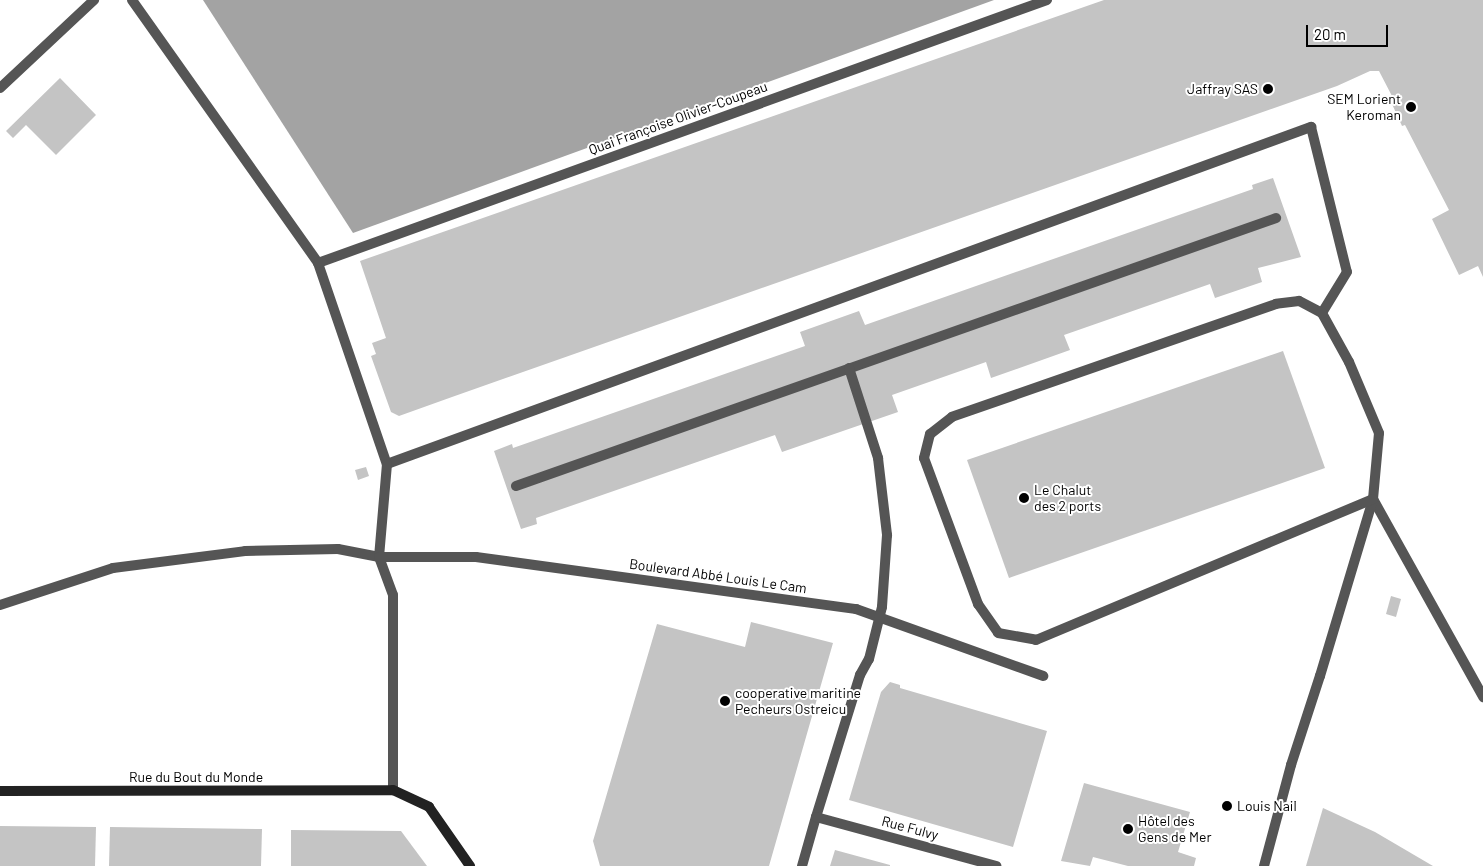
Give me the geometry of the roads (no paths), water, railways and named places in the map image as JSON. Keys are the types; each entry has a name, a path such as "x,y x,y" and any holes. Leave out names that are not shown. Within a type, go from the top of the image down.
{"street":[{"path":"0,88 94,0"},
{"path":"132,0 318,263 387,464 379,557 393,595 393,790 428,808 470,866"},
{"name":"Quai Françoise Olivier-Coupeau","path":"318,263 1047,0"},
{"path":"387,464 1311,127 1347,272 1322,313"},
{"path":"516,486 1276,218"},
{"path":"1264,866 1291,765 1320,676 1372,499 1379,433 1349,362 1322,313 1299,301 1276,304 952,417 930,434 924,458 978,604 998,633 1036,640 1372,499"},
{"path":"802,866 860,675 869,659 882,607 887,535 878,458 849,368"},
{"path":"1372,499 1483,697"},
{"name":"Boulevard Abbé Louis Le Cam","path":"0,605 113,568 244,551 338,549 379,557 476,557 856,609 1043,676"},
{"name":"Rue du Bout du Monde","path":"0,791 393,790"},
{"name":"Rue Fulvy","path":"816,817 996,866"}],"place":[{"name":"Jaffray SAS","path":"1268,89"},
{"name":"SEM Lorient Keroman","path":"1411,107"},
{"name":"Le Chalut des 2 ports","path":"1024,498"},
{"name":"cooperative maritine Pecheurs Ostreicu","path":"725,701"},
{"name":"Louis Nail","path":"1227,806"},
{"name":"Hôtel des Gens de Mer","path":"1128,829"}]}
